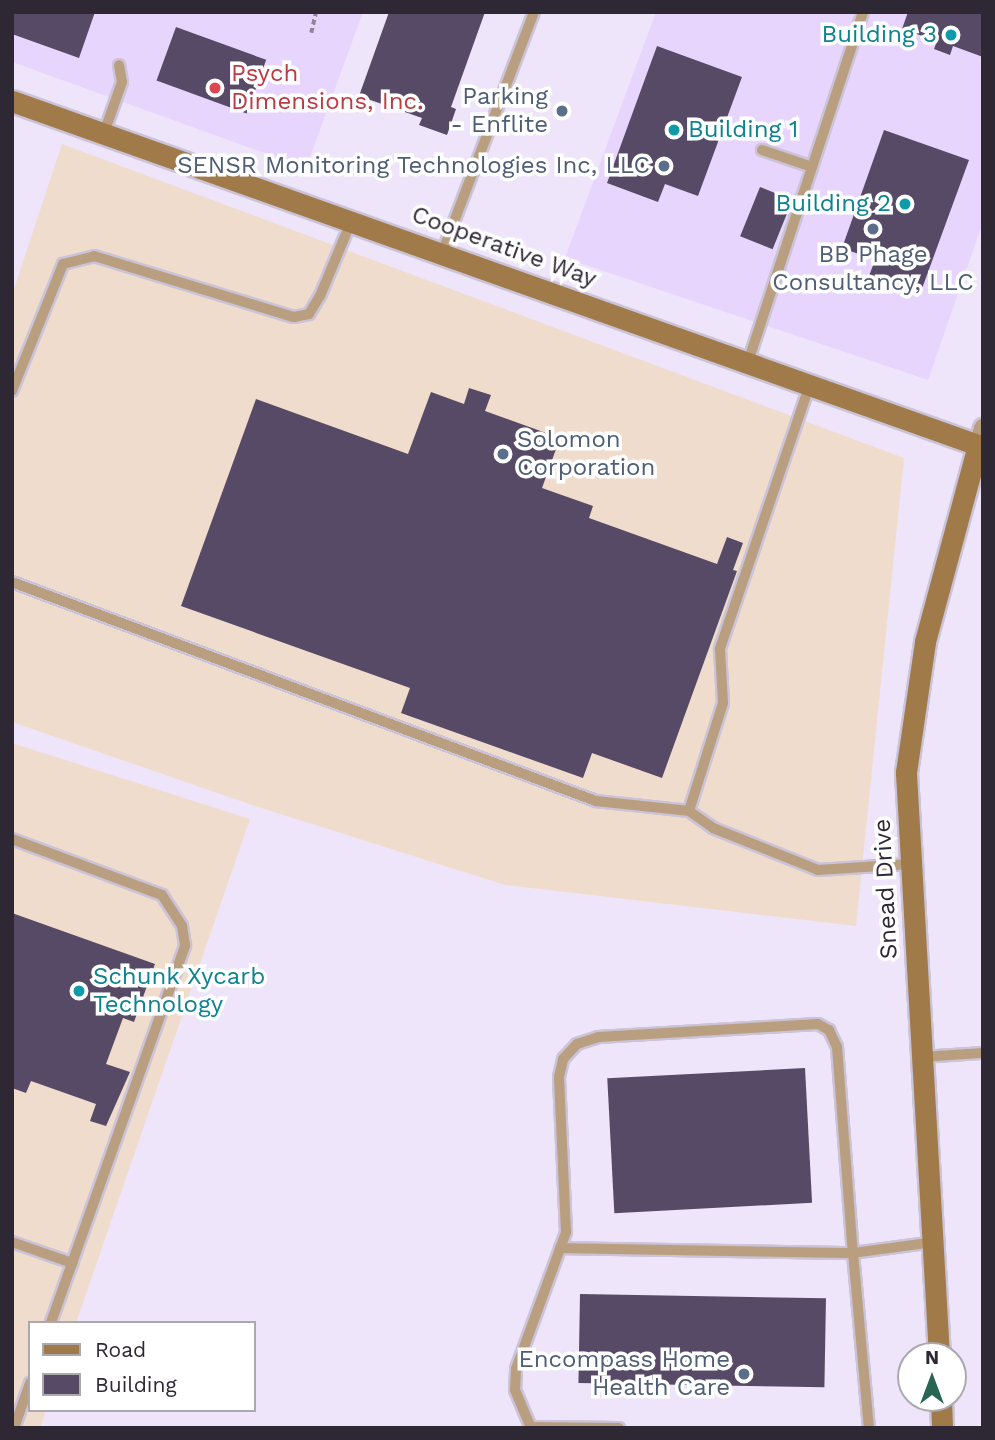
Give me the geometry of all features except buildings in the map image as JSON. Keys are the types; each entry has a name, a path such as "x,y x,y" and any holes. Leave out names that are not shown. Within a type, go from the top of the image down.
{"street":[{"name":"Cooperative Way","path":"12,101 810,384 981,436"},
{"name":"Snead Drive","path":"938,1342 906,772 925,642 981,436"}],"lane":[{"path":"442,253 534,12"},
{"path":"748,362 863,12"},
{"path":"104,133 122,82 120,65"},
{"path":"762,150 812,167"},
{"path":"12,391 62,264 94,256 294,317 309,314 320,296 351,221"},
{"path":"689,811 723,703 720,649 810,384"},
{"path":"12,582 596,802 689,811 713,828 818,870 910,864"},
{"path":"12,839 162,895 182,926 185,946 52,1321"},
{"path":"619,1428 531,1427 515,1390 516,1369 566,1232 559,1077 563,1059 577,1044 598,1037 818,1024 829,1030 837,1047 869,1428"},
{"path":"922,1058 983,1053"},
{"path":"12,1242 72,1263"},
{"path":"560,1248 853,1253 934,1242"},
{"path":"14,1428 28,1389"}],"path":[{"path":"311,33 316,12"}],"shaded area":[{"path":"12,12 363,12 306,168 12,62"},
{"path":"656,12 983,12 983,222 928,380 565,258"},
{"path":"62,144 904,458 856,926 505,885 255,806 12,722 12,295"},
{"path":"12,743 250,819 77,1321 28,1321 28,1412 45,1412 40,1428 12,1428"}],"place":[{"name":"Building 3","path":"951,35"},
{"name":"Psych Dimensions, Inc.","path":"215,88"},
{"name":"Parking - Enflite","path":"562,111"},
{"name":"Building 1","path":"674,130"},
{"name":"SENSR Monitoring Technologies Inc, LLC","path":"664,166"},
{"name":"Building 2","path":"905,204"},
{"name":"BB Phage Consultancy, LLC","path":"873,229"},
{"name":"Solomon Corporation","path":"503,454"},
{"name":"Schunk Xycarb Technology","path":"79,991"},
{"name":"Encompass Home Health Care","path":"744,1374"}]}
